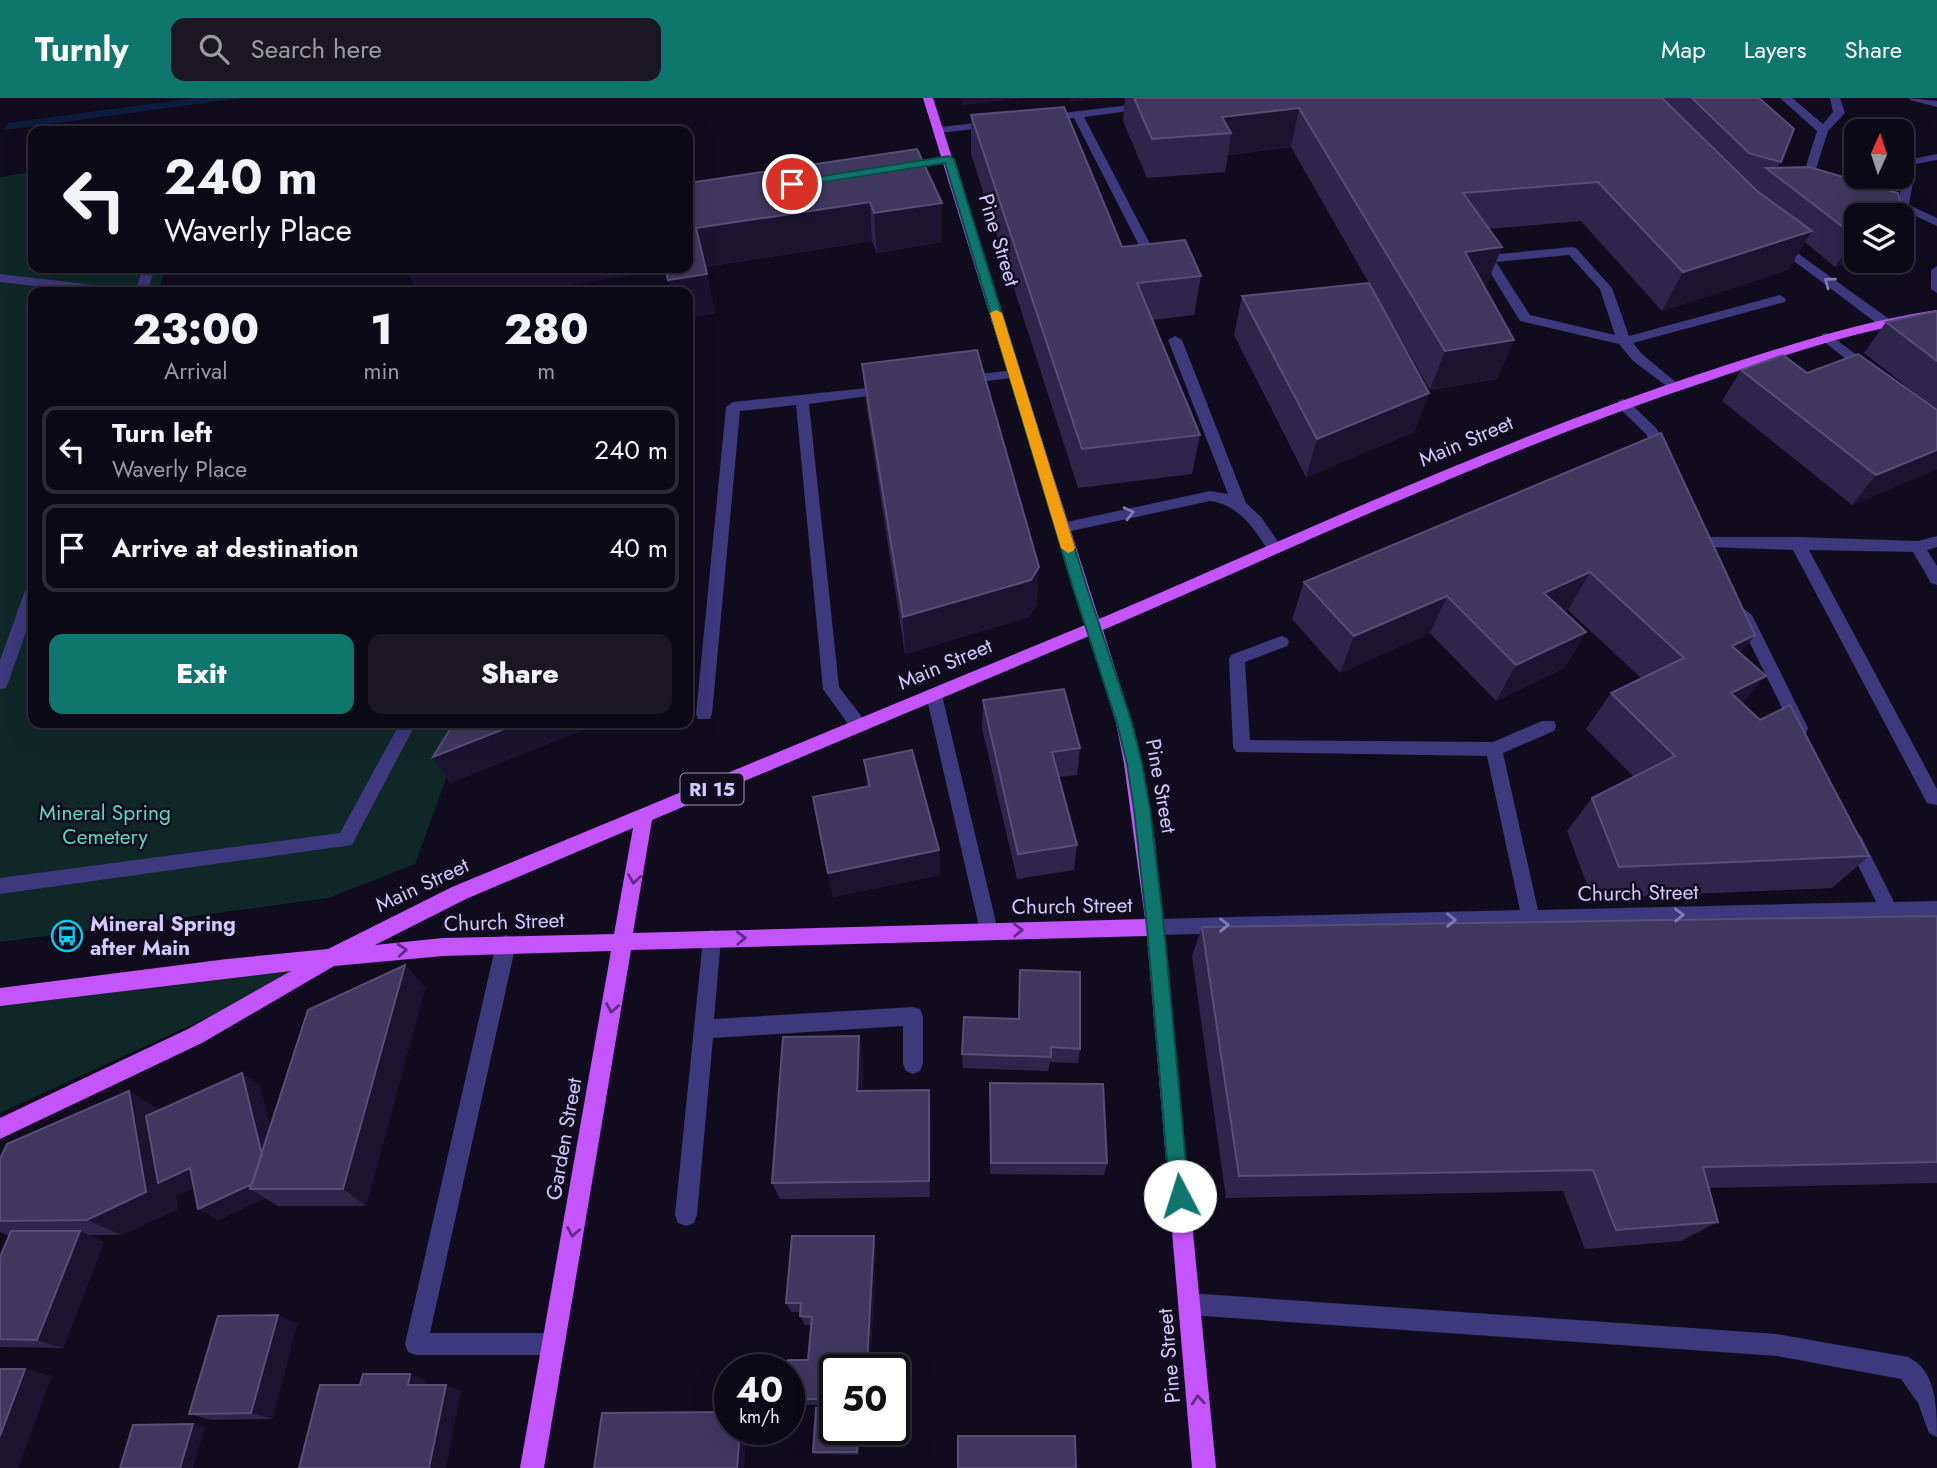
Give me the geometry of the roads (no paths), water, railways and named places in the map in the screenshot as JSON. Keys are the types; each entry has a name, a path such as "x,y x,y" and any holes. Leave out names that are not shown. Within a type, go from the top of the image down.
{"main road":[{"name":"Pine Street","path":"928,98 1135,764 1155,927 1204,1468"},
{"name":"Main Street","path":"0,1129 195,1035 334,956 459,893 1093,628 1546,433 1623,404 1827,337 1937,313"},
{"name":"Garden Street","path":"532,1468 644,817"},
{"name":"Church Street","path":"334,956 506,944 1155,927"},
{"name":"RI 15","path":"0,997 334,956"}],"street":[{"path":"1785,98 1823,130"},
{"path":"1806,185 1823,130 1839,113 1835,98"},
{"path":"1914,98 1937,104"},
{"path":"1036,119 1155,105"},
{"path":"1077,114 1152,259"},
{"path":"940,130 1009,122"},
{"path":"1937,157 1911,162 1902,207 1937,222"},
{"path":"881,170 949,159"},
{"path":"1767,234 1884,323"},
{"path":"1673,387 1637,357 1624,341 1606,288 1572,251 1488,259 1525,318 1624,341 1780,299"},
{"path":"1937,270 1937,289"},
{"path":"0,278 76,287"},
{"path":"1827,337 1884,382"},
{"path":"1175,340 1239,503 1275,550"},
{"path":"945,382 1015,374"},
{"path":"704,714 733,407 906,387"},
{"path":"802,400 831,689 859,726"},
{"path":"1623,404 1651,431 1672,468"},
{"path":"1062,528 1210,496 1226,496 1239,503"},
{"path":"1708,542 1797,542 1918,547 1937,541"},
{"path":"1797,542 1933,798 1937,798"},
{"path":"1918,547 1937,579"},
{"path":"1738,603 1805,738"},
{"path":"0,683 28,605"},
{"path":"1281,642 1237,659 1242,747 1494,749 1548,726"},
{"path":"934,695 989,931"},
{"path":"0,886 346,840 405,728"},
{"path":"1494,749 1531,919"},
{"path":"1847,824 1889,910"},
{"name":"Church Street","path":"1155,927 1937,909"},
{"path":"686,1215 712,939"},
{"path":"506,944 416,1344 553,1344"},
{"path":"704,1029 913,1016 913,1064"},
{"path":"1189,1304 1777,1345 1908,1369 1927,1396 1937,1425"}],"water":[{"path":"194,98 241,98 5,130 8,123"}],"place":[{"name":"Mineral Spring after Main","path":"67,936"}],"park label":[{"name":"Mineral Spring Cemetery","path":"105,825"}]}
